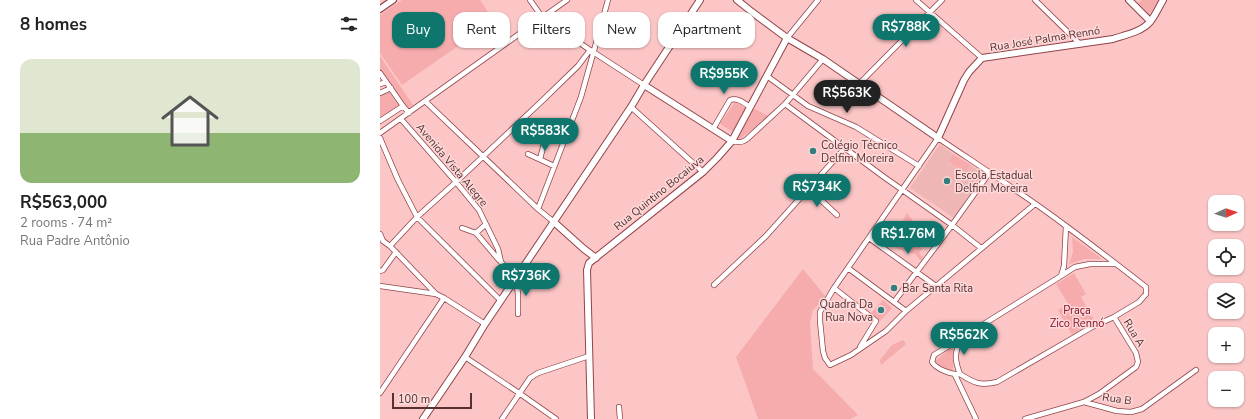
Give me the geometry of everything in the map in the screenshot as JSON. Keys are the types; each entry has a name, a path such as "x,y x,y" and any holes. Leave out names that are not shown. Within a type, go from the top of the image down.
{"main road":[{"path":"691,0 696,6"},
{"path":"423,419 466,357 501,301 555,222 700,0"},
{"path":"737,0 787,38 823,59 938,138"},
{"path":"1131,1 1150,21 1163,0"},
{"name":"Rua José Palma Rennó","path":"938,138 964,80 982,58 1113,39 1142,28 1150,21"},
{"name":"Rua Quintino Bocaiuva","path":"596,258 703,172 732,141 787,38"},
{"path":"644,85 732,141"},
{"path":"555,222 596,258 589,264 587,270 591,419"}],"street":[{"path":"380,9 393,0"},
{"path":"530,0 538,12"},
{"path":"549,12 567,0"},
{"path":"538,209 581,97 592,52 608,0"},
{"path":"787,38 818,0"},
{"path":"916,0 982,58"},
{"path":"859,84 942,0"},
{"path":"1035,0 1079,43"},
{"path":"380,133 518,34"},
{"path":"585,47 644,85"},
{"path":"390,246 417,217 456,182 592,52"},
{"path":"732,141 737,143 748,139 784,104 823,59"},
{"path":"380,73 409,113"},
{"path":"767,76 808,106 856,127 919,166"},
{"path":"380,84 386,82"},
{"path":"380,93 390,88"},
{"path":"713,129 730,100 737,99 750,107"},
{"path":"425,101 538,209 555,222"},
{"path":"784,104 952,225 981,248"},
{"path":"380,121 403,106"},
{"path":"631,107 703,172"},
{"name":"Avenida Vista Alegre","path":"401,119 479,210 498,249 501,262"},
{"path":"540,159 546,136"},
{"path":"380,138 398,180 417,217 501,301"},
{"path":"1035,204 906,311 886,331 858,349 851,356 830,365 825,358 823,351 820,312 834,288 904,190 938,138 990,172 1066,226 1116,264 1146,287 1146,294 1139,302 1114,317 1092,327 997,382 987,384 972,382 934,365 932,362 934,355 1075,267 1090,264 1116,264"},
{"path":"714,285 766,236 845,148"},
{"path":"528,154 554,166"},
{"path":"894,302 990,172"},
{"path":"809,189 837,215"},
{"name":"Avenida Vista Alegre","path":"476,233 485,224"},
{"path":"1061,276 1064,266 1066,226"},
{"name":"Avenida Vista Alegre","path":"462,228 476,233 516,280"},
{"path":"380,234 382,244 390,246 436,294"},
{"path":"869,238 936,286"},
{"path":"380,271 384,270 396,252"},
{"path":"848,268 906,311"},
{"path":"516,280 518,314"},
{"path":"380,286 436,294 486,324"},
{"path":"834,288 876,321 858,349"},
{"path":"380,393 444,298"},
{"name":"Rua A","path":"1084,402 1110,386 1136,367 1138,362 1136,353 1114,317"},
{"path":"960,339 955,354 957,375 976,419"},
{"path":"502,419 530,378 538,373 589,356"},
{"path":"466,357 554,418"},
{"name":"Rua B","path":"1084,402 1117,411 1131,412 1142,409 1196,370"},
{"path":"1025,419 1084,402"},
{"path":"620,407 620,419"}],"shaded area":[{"name":"Escola Estadual Delfim Moreira","path":"940,144 953,154 948,163 965,174 971,165 983,174 954,218 910,188"}],"green space":[{"path":"402,0 480,0 488,12 453,12 453,48 455,48 402,85 380,53 380,15"},
{"path":"1142,0 1159,0 1149,15 1138,3"},
{"path":"380,56 413,105 407,110 380,70"},
{"path":"389,92 399,106 380,118 380,96"},
{"path":"735,102 747,109 733,132 720,124"},
{"path":"753,108 770,117 738,140 737,139"},
{"path":"953,154 971,165 965,174 948,162"},
{"path":"907,213 916,225 911,234 915,245 922,248 919,253 923,257 921,261 915,254 898,249 887,240 901,224"},
{"path":"1072,237 1102,259 1085,259 1069,264 1073,252"},
{"path":"803,269 826,297 813,310 810,323 813,369 858,415 850,419 758,419 736,357"},
{"name":"Praça Zico Rennó","path":"1074,273 1086,294 1081,297 1095,322 1072,335 1058,310 1068,304 1056,284"},
{"name":"Quadra Da Rua Nova","path":"883,300 892,308 880,321 871,313"},
{"path":"903,340 906,344 881,365 880,360 892,345"},
{"path":"953,346 953,372 934,362"}],"place":[{"name":"Colégio Técnico Delfim Moreira","path":"813,151"},
{"name":"Escola Estadual Delfim Moreira","path":"947,181"},
{"name":"Bar Santa Rita","path":"894,288"},
{"name":"Quadra Da Rua Nova","path":"881,310"}]}
